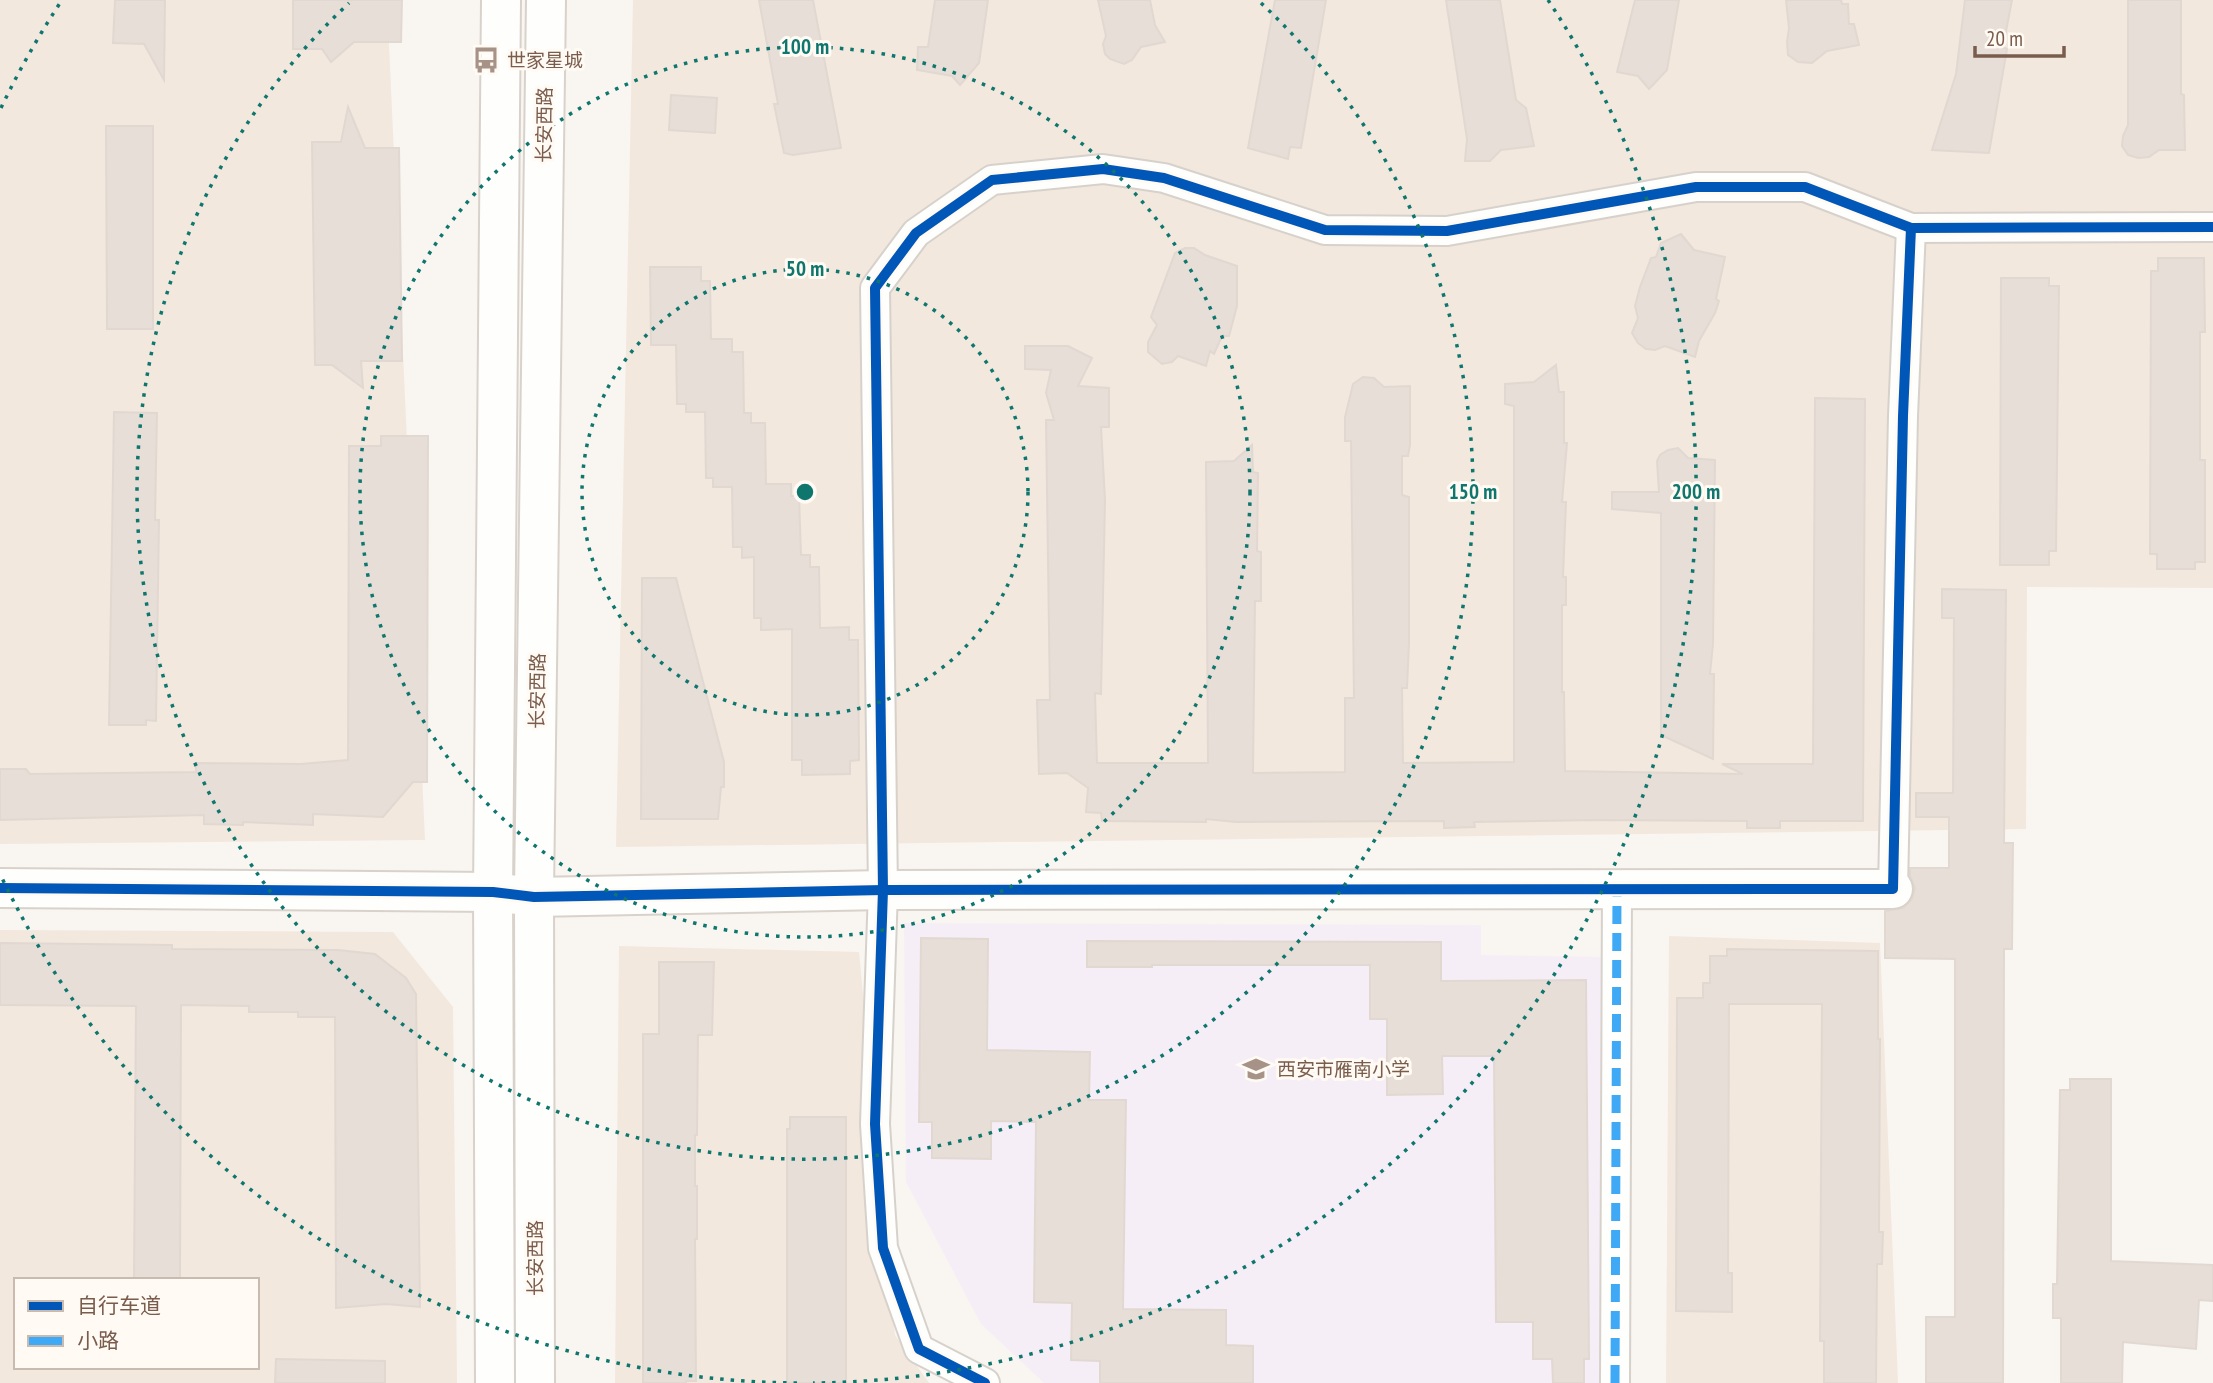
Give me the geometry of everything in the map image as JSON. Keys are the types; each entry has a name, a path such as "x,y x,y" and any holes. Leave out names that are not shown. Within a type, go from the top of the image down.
{"main road":[{"name":"长安西路","path":"495,1383 493,892 500,0"},
{"name":"长安西路","path":"535,1383 534,897 546,0"},
{"path":"0,888 493,892 534,897 883,890 1893,889"}],"street":[{"path":"985,1383 919,1349 883,1248 876,1125 883,890 876,288 916,233 992,180 1103,169 1164,178 1325,230 1447,231 1696,187 1805,187 1911,228 2213,227"},
{"path":"1893,889 1903,416 1911,228"},
{"path":"1615,1383 1618,889"}],"shaded area":[{"path":"0,0 387,0 425,840 0,844"},
{"path":"633,0 2213,0 2213,588 2027,587 2026,829 616,847"},
{"name":"西安市雁南小学","path":"904,923 1481,925 1481,955 1608,957 1605,1383 1044,1383 981,1324 906,1182"},
{"path":"0,930 393,932 453,1007 457,1383 0,1383"},
{"path":"1669,936 1880,943 1898,1383 1666,1383"},
{"path":"619,946 859,952 895,1335 929,1383 615,1383"}],"building":[{"path":"115,0 165,0 164,80 144,44 113,43"},
{"path":"293,0 402,0 401,42 354,42 331,62 322,49 293,49"},
{"path":"759,0 813,0 841,148 793,155 784,153"},
{"path":"935,0 988,0 979,63 960,85 952,76 917,70 918,47 928,47"},
{"path":"1098,0 1150,0 1155,25 1165,42 1141,47 1132,60 1124,64 1110,59 1105,54 1103,44 1106,36"},
{"path":"1275,0 1326,0 1301,148 1290,147 1288,159 1248,148"},
{"path":"1446,0 1500,0 1516,100 1526,108 1534,146 1501,150 1490,161 1465,161 1467,139"},
{"path":"1635,0 1679,0 1667,70 1649,89 1638,76 1617,72"},
{"path":"1786,0 1841,0 1842,4 1848,4 1849,24 1854,24 1859,45 1827,51 1812,63 1798,62 1788,55"},
{"path":"1965,0 2012,0 2003,47 2007,49 1989,153 1932,150 1956,74"},
{"path":"2128,0 2181,0 2181,94 2184,95 2185,150 2159,150 2149,157 2138,158 2128,155 2122,146 2128,125"},
{"path":"671,95 717,98 715,133 669,130"},
{"path":"348,107 365,148 399,148 402,361 361,361 363,388 332,365 315,365 312,142 341,142"},
{"path":"106,126 153,126 153,329 107,329"},
{"path":"1681,234 1694,250 1725,257 1716,299 1719,301 1699,341 1695,357 1665,346 1655,350 1646,349 1632,333 1638,318 1635,306 1651,258 1656,257 1661,243"},
{"path":"1185,248 1194,248 1205,255 1237,266 1237,306 1229,336 1222,336 1214,354 1210,351 1206,366 1178,356 1172,362 1162,364 1148,352 1148,342 1157,325 1151,317 1175,253"},
{"path":"2158,258 2204,258 2205,332 2200,332 2200,460 2205,460 2205,562 2195,562 2195,569 2157,569 2157,554 2150,554 2151,271 2158,271"},
{"path":"650,267 701,267 701,281 710,281 711,339 732,339 732,352 743,352 744,413 751,413 751,423 765,423 766,484 791,484 791,496 799,496 801,555 810,555 810,567 819,567 820,628 849,627 849,640 858,640 859,760 850,761 850,774 802,775 802,760 792,760 792,629 761,630 761,618 754,618 754,557 742,558 742,547 733,547 732,487 713,487 713,478 706,478 705,412 686,412 686,404 677,404 676,345 651,345"},
{"path":"2001,278 2049,278 2049,286 2059,286 2056,551 2049,551 2049,565 2000,565"},
{"path":"1025,346 1068,346 1092,358 1078,386 1109,388 1109,427 1101,427 1105,500 1101,694 1095,693 1097,763 1208,763 1206,462 1234,461 1252,445 1253,472 1258,473 1257,551 1261,552 1261,601 1255,601 1253,773 1345,772 1345,698 1354,698 1351,441 1345,441 1345,417 1353,384 1363,377 1374,378 1384,387 1410,386 1410,445 1408,456 1402,456 1402,495 1409,497 1409,643 1407,688 1402,688 1403,763 1514,762 1514,406 1505,404 1505,384 1534,382 1556,365 1559,392 1564,392 1564,443 1567,443 1562,502 1566,502 1563,577 1566,577 1566,605 1562,605 1565,771 1743,774 1722,764 1813,764 1815,398 1865,399 1863,821 1780,821 1780,828 1747,828 1747,821 1596,820 1474,822 1475,827 1444,828 1444,821 1102,821 1101,813 1086,812 1088,788 1067,773 1039,774 1037,700 1050,700 1046,420 1054,420 1046,393 1051,370 1025,369"},
{"path":"114,412 157,413 155,520 159,520 156,721 146,720 146,725 109,725"},
{"path":"381,436 428,436 427,782 413,782 383,817 313,814 313,825 243,822 243,825 204,824 204,815 0,820 0,769 26,769 30,774 196,772 196,763 301,764 348,760 349,446 381,446"},
{"path":"1678,448 1688,458 1715,460 1713,644 1710,674 1714,674 1713,759 1661,735 1661,513 1612,509 1612,492 1659,492 1657,461 1660,455 1668,450"},
{"path":"642,578 676,578 724,762 724,787 721,787 718,819 641,819"},
{"path":"1942,589 2006,590 2004,843 2013,843 2012,949 2004,949 2003,1383 1926,1383 1926,1317 1955,1317 1955,959 1885,958 1885,911 1903,908 1912,899 1915,888 1910,868 1949,868 1949,817 1916,817 1916,793 1953,793 1954,618 1942,618"},
{"path":"921,938 988,939 987,1050 1090,1052 1089,1100 1126,1100 1123,1309 1226,1310 1226,1345 1253,1346 1253,1383 1100,1383 1100,1361 1071,1360 1072,1303 1034,1302 1036,1122 991,1121 991,1159 932,1158 932,1122 919,1122"},
{"path":"1087,941 1441,942 1441,981 1586,980 1589,1359 1584,1359 1584,1383 1553,1383 1552,1359 1533,1359 1533,1322 1496,1322 1494,1056 1442,1056 1443,1094 1387,1095 1387,1019 1370,1019 1370,965 1087,967"},
{"path":"0,943 172,945 172,949 338,950 375,954 406,978 416,994 420,1307 386,1304 336,1308 335,1017 298,1017 298,1012 249,1012 249,1006 181,1005 180,1278 134,1278 136,1006 0,1005"},
{"path":"1727,949 1878,951 1879,1232 1883,1232 1882,1264 1877,1264 1876,1383 1824,1383 1824,1341 1820,1341 1822,1004 1729,1004 1728,1273 1732,1273 1732,1312 1676,1311 1677,998 1703,998 1703,983 1710,983 1710,956 1727,956"},
{"path":"659,962 714,962 712,1035 698,1035 695,1135 696,1381 686,1383 643,1383 643,1034 659,1034"},
{"path":"2070,1079 2111,1079 2111,1261 2213,1265 2213,1301 2199,1300 2196,1349 2123,1342 2122,1383 2061,1383 2061,1318 2053,1318 2053,1284 2057,1284 2060,1090 2070,1090"},
{"path":"790,1117 846,1117 846,1383 787,1383 787,1129 790,1129"},
{"path":"276,1359 385,1361 385,1383 275,1383"}],"marked path":[{"path":"1615,1383 1617,889"}],"cycle path":[{"path":"985,1383 919,1349 883,1248 875,1124 883,890 875,288 916,233 992,180 1103,169 1164,178 1325,230 1447,231 1696,187 1805,187 1911,228 2213,227"},
{"path":"0,888 493,892 534,897 883,890 1893,889 1903,416 1911,228"}],"place":[{"name":"世家星城","path":"486,60"},
{"name":"西安市雁南小学","path":"1256,1069"}]}
